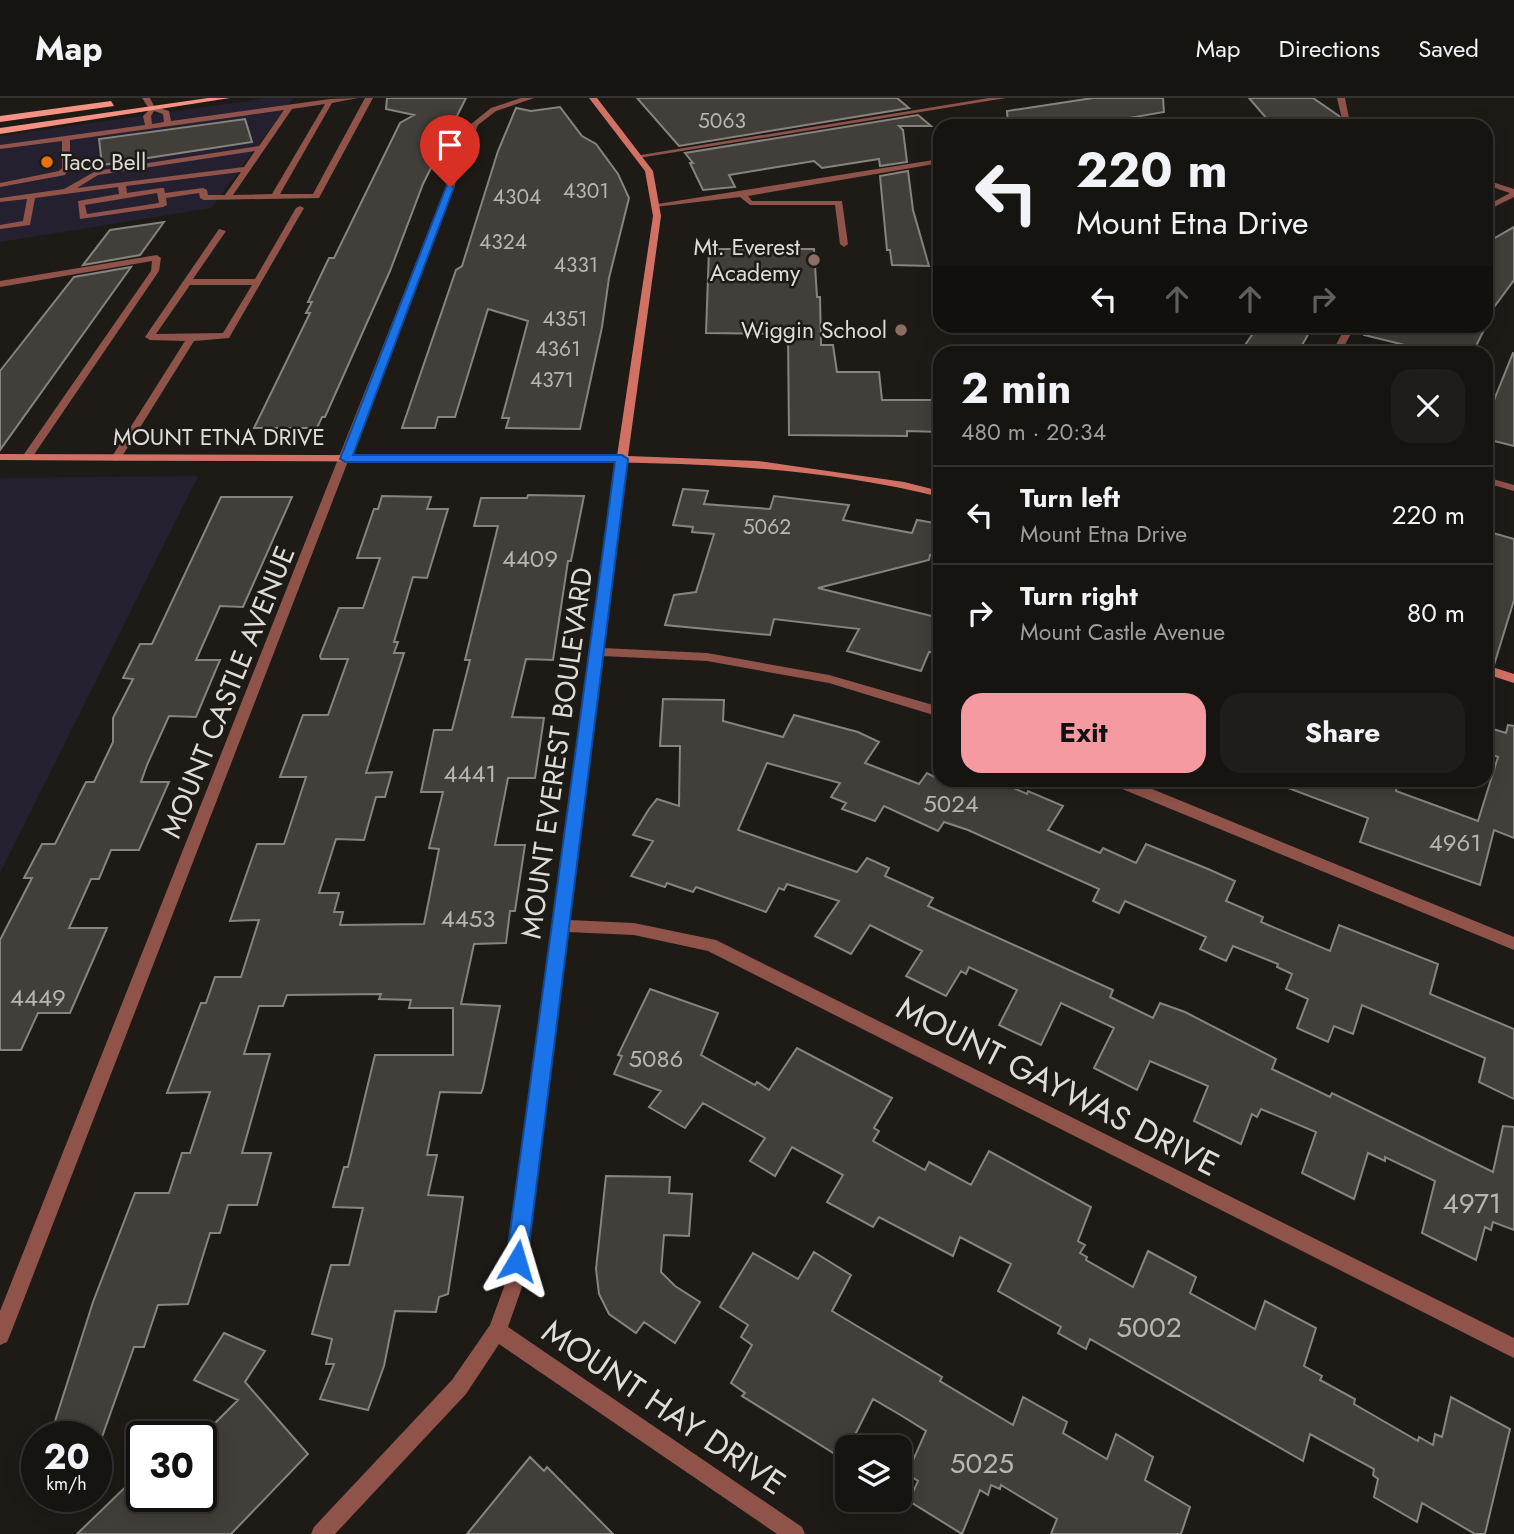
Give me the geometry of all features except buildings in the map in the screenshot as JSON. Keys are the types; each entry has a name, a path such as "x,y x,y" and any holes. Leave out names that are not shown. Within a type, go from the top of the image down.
{"main road":[{"path":"0,119 150,101 226,98"},
{"path":"0,131 150,101"}],"street":[{"path":"0,147 290,106 301,101 354,98"},
{"path":"201,175 204,198 316,197 369,98"},
{"name":"MOUNT CASTLE AVENUE","path":"0,1335 346,459 475,124 485,113 501,105 530,98"},
{"name":"MOUNT EVEREST BOULEVARD","path":"321,1534 459,1387 497,1331 513,1287 622,459 657,216 649,172 593,98"},
{"path":"639,156 1002,98"},
{"path":"1341,98 1346,119"},
{"path":"149,125 147,116 150,101 166,113 168,123"},
{"path":"274,197 330,101"},
{"path":"227,197 290,106"},
{"path":"0,185 62,173 66,168 66,138"},
{"path":"66,191 96,173 259,148"},
{"path":"655,205 741,194 933,162"},
{"path":"0,200 245,169"},
{"path":"121,185 123,196"},
{"path":"1493,185 1514,193"},
{"path":"162,190 163,205 83,217 81,203 123,196 162,190"},
{"path":"162,196 203,190"},
{"path":"1493,205 1514,193"},
{"path":"741,194 750,203 839,203 844,244"},
{"path":"0,227 27,223 31,196"},
{"path":"222,231 150,337 226,336 300,208"},
{"path":"0,284 156,258 155,271 27,457"},
{"path":"187,282 258,282"},
{"path":"116,457 191,338"},
{"name":"MOUNT ETNA DRIVE","path":"0,457 622,459 758,464 904,485 933,492"},
{"path":"1493,482 1514,488"},
{"path":"598,652 720,659 829,679 933,710"},
{"path":"1493,671 1514,678"},
{"path":"1132,787 1514,944"},
{"name":"MOUNT GAYWAS DRIVE","path":"561,926 634,929 710,944 1514,1348"},
{"name":"MOUNT HAY DRIVE","path":"497,1331 795,1534"}],"shaded area":[{"path":"268,98 293,98 211,208 0,242 0,136"},
{"path":"198,476 0,873 0,478"}],"place":[{"name":"Taco Bell","path":"47,162"},
{"name":"Mt. Everest Academy","path":"814,260"},
{"name":"Wiggin School","path":"901,330"}],"route":[{"path":"450,187 346,459 622,459 517,1261"}]}
